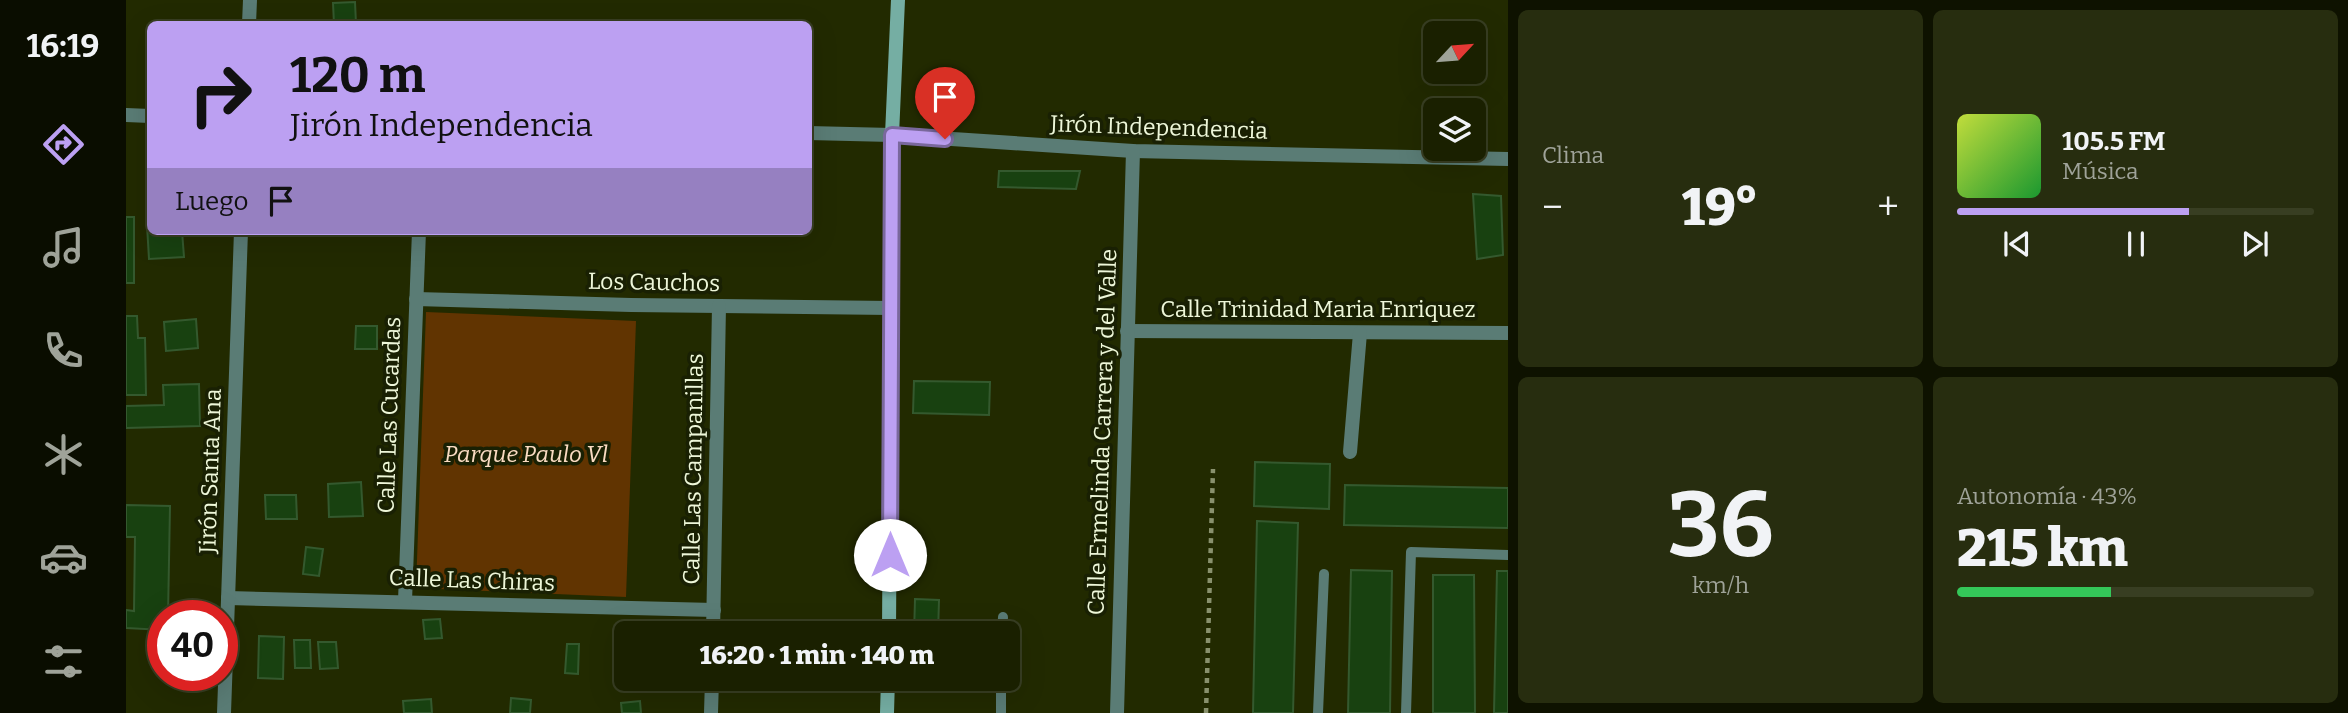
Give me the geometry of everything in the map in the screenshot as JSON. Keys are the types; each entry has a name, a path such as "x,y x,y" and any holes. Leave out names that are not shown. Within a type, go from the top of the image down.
{"street":[{"path":"249,21 250,0"},
{"path":"889,621 892,135 898,0"},
{"path":"126,115 147,116"},
{"name":"Jirón Independencia","path":"812,133 892,135 1133,151 1508,159"},
{"name":"Calle Ermelinda Carrera y del Valle","path":"1117,713 1133,151"},
{"name":"Jirón Santa Ana","path":"224,713 241,235"},
{"name":"Calle Las Cucardas","path":"405,601 419,235"},
{"name":"Los Cauchos","path":"416,299 891,307"},
{"name":"Calle Las Campanillas","path":"714,621 719,306"},
{"name":"Calle Trinidad Maria Enriquez","path":"1127,331 1508,334"},
{"path":"1350,452 1360,333"},
{"name":"Calle Las Chiras","path":"228,598 714,610"},
{"path":"711,713 712,691"},
{"path":"887,713 888,691"}],"lane":[{"path":"1406,713 1411,552 1508,555"},
{"path":"1318,713 1324,574"},
{"path":"1000,713 1001,691"}],"path":[{"path":"1206,713 1213,469"}],"green space":[{"name":"Parque Paulo Vl","path":"426,312 636,321 626,597 416,588"}],"building":[{"path":"355,2 356,21 334,21 333,3"},
{"path":"999,171 1080,171 1076,189 998,187"},
{"path":"1473,194 1501,196 1503,255 1477,259"},
{"path":"126,217 134,217 134,283 126,283"},
{"path":"148,235 182,235 184,257 149,259"},
{"path":"126,316 137,316 138,338 145,338 146,395 126,395"},
{"path":"196,319 198,348 166,351 164,322"},
{"path":"356,326 377,326 377,349 355,349"},
{"path":"914,381 990,382 989,415 913,413"},
{"path":"199,384 200,426 126,428 126,406 164,405 163,385"},
{"path":"1255,462 1330,464 1329,509 1254,506"},
{"path":"361,482 363,516 329,517 328,484"},
{"path":"1345,485 1508,488 1508,528 1344,525"},
{"path":"265,495 296,495 297,519 266,519"},
{"path":"126,505 170,506 168,600 147,600 147,629 126,628 126,610 134,611 135,537 126,537"},
{"path":"1257,521 1298,523 1293,713 1253,713"},
{"path":"306,547 323,549 319,576 303,574"},
{"path":"1351,570 1392,571 1390,713 1348,713"},
{"path":"1497,571 1508,571 1508,713 1494,713"},
{"path":"1433,575 1474,575 1475,713 1433,713"},
{"path":"915,599 939,600 938,621 914,621"},
{"path":"440,619 442,638 425,639 423,620"},
{"path":"259,636 284,637 283,679 258,678"},
{"path":"294,640 310,640 311,668 295,668"},
{"path":"318,642 336,642 338,668 320,669"},
{"path":"567,644 579,644 578,674 565,673"},
{"path":"511,698 531,700 530,713 510,713"},
{"path":"431,699 432,713 404,713 403,701"},
{"path":"640,701 641,713 622,713 621,703"}],"route":[{"path":"890,555 892,135 945,139"}]}
